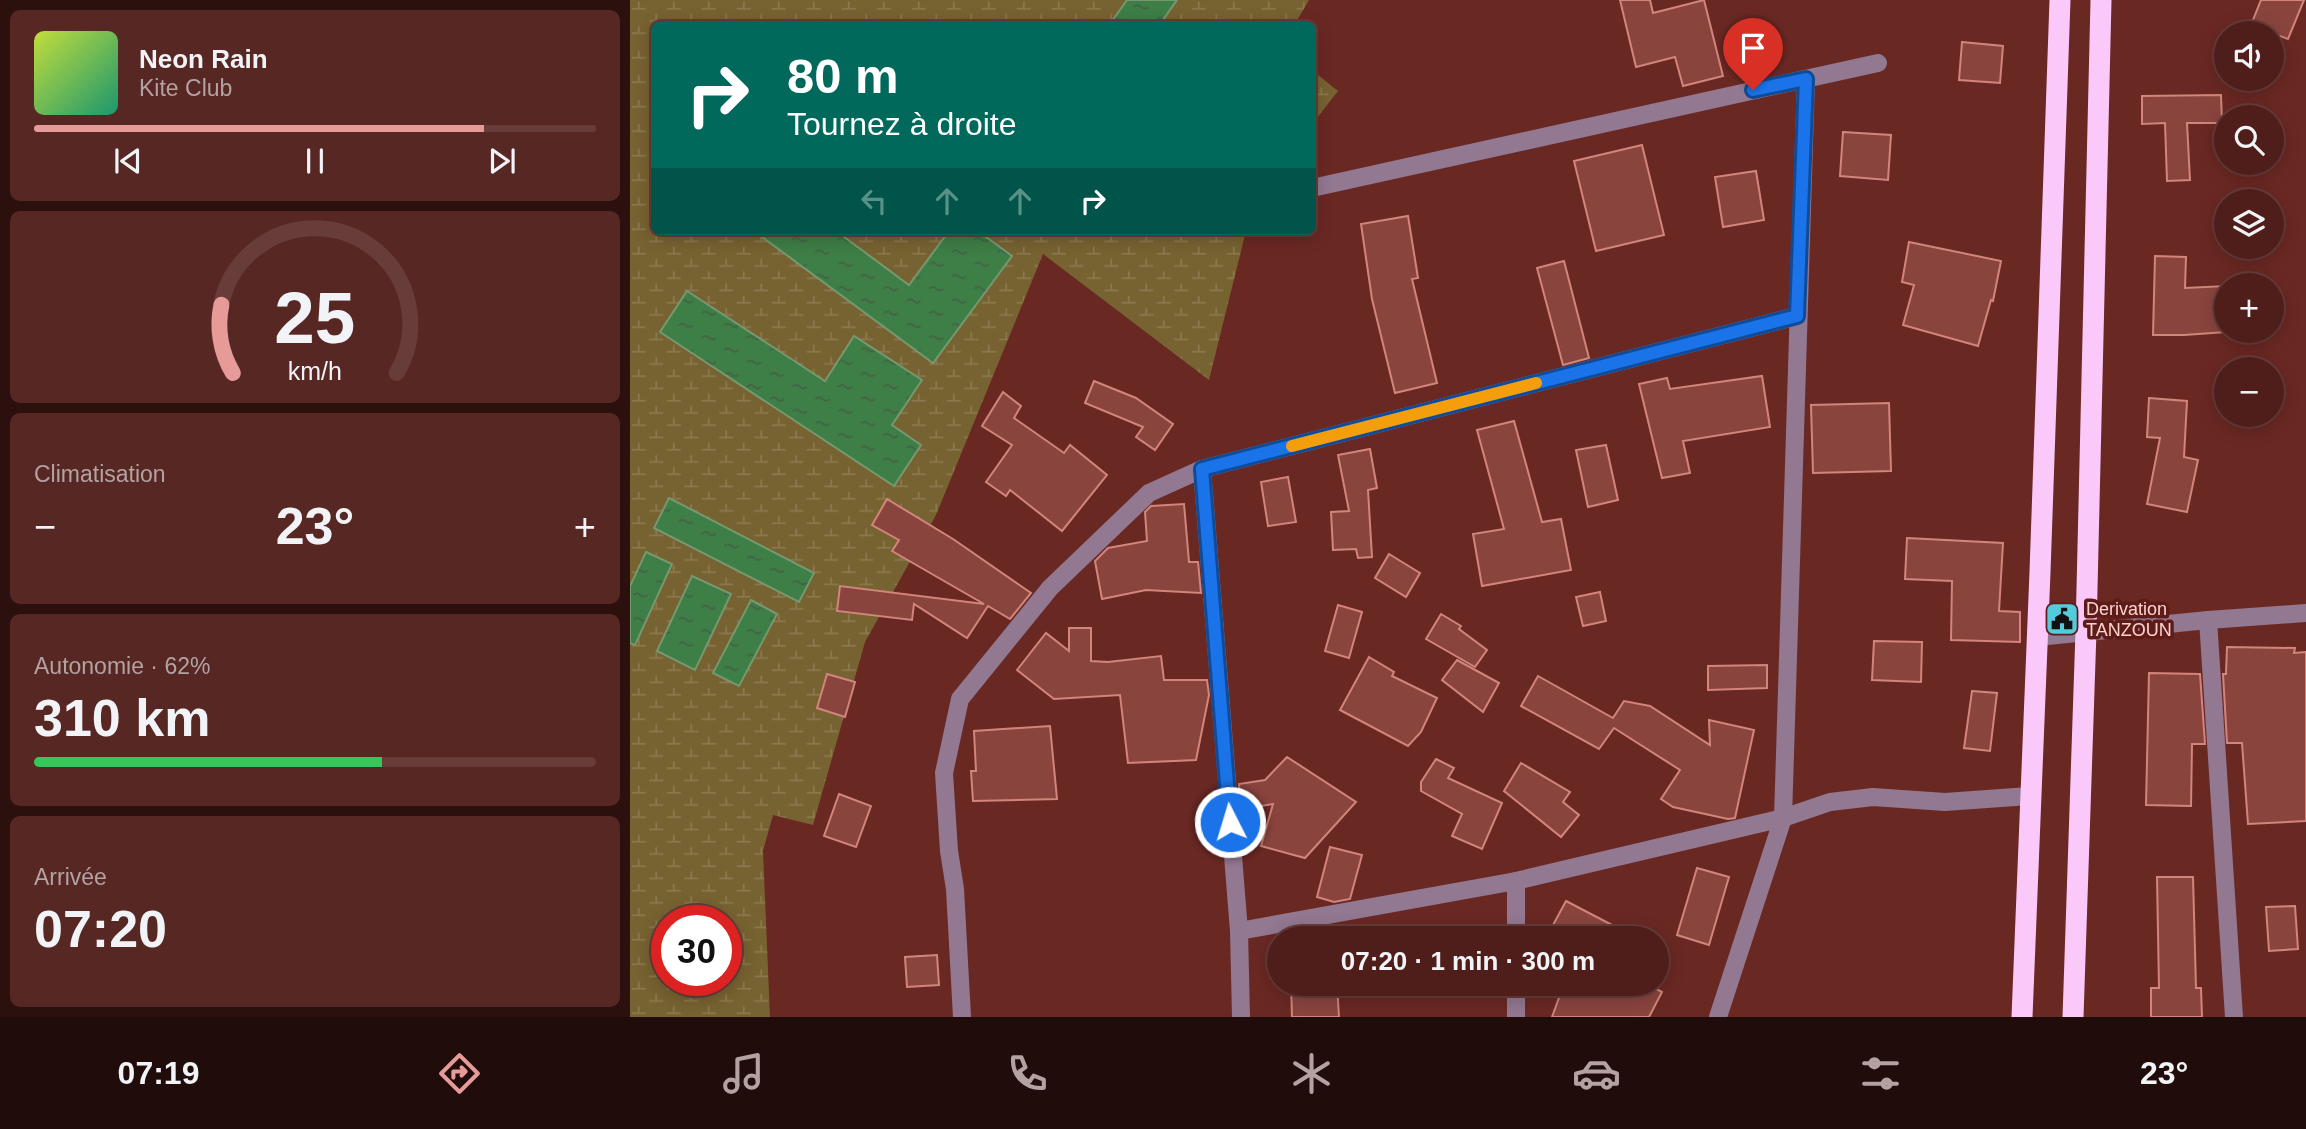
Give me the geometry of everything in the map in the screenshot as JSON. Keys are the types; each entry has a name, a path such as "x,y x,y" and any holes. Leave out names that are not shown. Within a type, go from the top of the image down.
{"highway":[{"path":"2022,1017 2060,0"},
{"path":"2073,1017 2086,631 2101,0"}],"street":[{"path":"1316,187 1878,63"},
{"path":"1718,1017 1783,818 1806,79"},
{"path":"962,1017 955,889 949,850 944,773 960,699 1050,588 1149,493 1202,469 1797,316"},
{"path":"1202,469 1239,931 1241,1017"},
{"path":"2037,637 2306,613"},
{"path":"2208,620 2234,1017"},
{"path":"1239,931 1516,881 1783,818 1830,802 1873,797 1945,802 2029,796"},
{"path":"1516,881 1516,926"},
{"path":"1516,996 1516,1017"}],"green space":[{"path":"630,0 1309,0 1297,21 651,21 651,235 1245,235 1209,380 1043,254 936,515 865,642 813,825 773,815 763,851 770,1017 630,1017"},
{"path":"1316,73 1338,91 1316,119"}],"water":[{"path":"1127,0 1177,0 1162,21 1112,21"},
{"path":"759,235 841,235 909,285 946,235 983,235 1012,256 933,363"},
{"path":"687,291 825,381 854,336 922,380 892,425 921,445 894,486 660,332"},
{"path":"669,498 814,573 799,602 654,528"},
{"path":"646,552 672,564 635,645 630,643 630,586"},
{"path":"692,576 731,594 695,670 657,651"},
{"path":"751,600 777,614 739,686 713,673"}],"building":[{"path":"1620,0 1650,0 1653,13 1704,0 1723,76 1683,86 1675,57 1636,67"},
{"path":"2261,0 2304,0 2288,39 2284,37 2284,21 2253,21"},
{"path":"1962,42 2003,46 2000,83 1959,80"},
{"path":"2221,95 2221,105 2214,105 2214,123 2187,123 2190,180 2167,181 2165,123 2142,124 2142,96"},
{"path":"1843,132 1891,135 1888,180 1840,176"},
{"path":"1642,145 1664,235 1596,251 1574,161"},
{"path":"1756,171 1764,220 1723,227 1715,177"},
{"path":"1408,216 1418,278 1412,279 1437,383 1395,393 1372,299 1361,224"},
{"path":"1909,242 2001,261 1993,301 1991,300 1978,346 1903,325 1914,285 1902,282"},
{"path":"2155,256 2186,257 2185,288 2214,287 2214,333 2153,335"},
{"path":"1564,261 1589,358 1563,365 1537,268"},
{"path":"1762,376 1770,427 1683,441 1690,473 1662,478 1639,384 1667,378 1670,389"},
{"path":"1094,381 1136,398 1173,424 1155,450 1136,437 1143,427 1085,403"},
{"path":"1003,392 1021,406 1014,418 1064,453 1070,445 1107,475 1062,531 1010,490 1006,496 986,482 1012,445 982,426"},
{"path":"2149,398 2187,401 2184,457 2198,460 2187,512 2147,504 2160,438 2147,437"},
{"path":"1889,403 1891,471 1813,473 1811,405"},
{"path":"1514,421 1542,522 1561,519 1571,570 1482,586 1473,534 1504,529 1477,430"},
{"path":"1606,445 1618,500 1588,507 1576,450"},
{"path":"1370,449 1377,488 1368,490 1372,557 1358,558 1356,549 1333,550 1331,512 1349,511 1338,455"},
{"path":"1288,477 1296,522 1268,526 1261,482"},
{"path":"887,499 953,539 1031,593 1010,619 988,606 967,638 914,604 912,620 837,611 840,586 984,604 892,551 899,540 872,525"},
{"path":"1184,504 1189,562 1198,562 1201,593 1146,590 1102,599 1095,561 1108,548 1147,541 1145,512 1151,506"},
{"path":"1907,538 2003,543 1999,611 2020,612 2020,642 1951,640 1952,581 1905,579"},
{"path":"1389,554 1420,573 1406,597 1375,578"},
{"path":"1600,592 1606,621 1583,626 1576,597"},
{"path":"1338,605 1362,612 1349,658 1325,651"},
{"path":"1441,614 1461,626 1459,629 1487,650 1475,667 1426,639"},
{"path":"1069,628 1091,628 1091,661 1108,662 1161,656 1164,680 1207,680 1209,695 1196,760 1128,763 1120,695 1054,699 1017,670 1046,633 1069,651"},
{"path":"1874,641 1922,642 1921,682 1872,680"},
{"path":"2227,647 2295,648 2294,653 2306,652 2306,821 2248,824 2242,743 2227,743 2223,674 2226,674"},
{"path":"1369,657 1394,672 1392,676 1437,698 1421,732 1408,746 1340,710"},
{"path":"1457,660 1499,683 1483,712 1442,680"},
{"path":"1767,665 1767,688 1708,690 1708,666"},
{"path":"2149,673 2200,674 2205,744 2192,744 2191,806 2146,805"},
{"path":"827,674 855,682 845,717 817,708"},
{"path":"1538,676 1613,718 1624,701 1650,706 1710,745 1709,720 1754,730 1735,818 1728,819 1673,807 1661,799 1680,770 1614,728 1599,749 1521,706"},
{"path":"1972,691 1997,693 1990,751 1964,748"},
{"path":"1050,726 1057,799 973,801 971,771 976,771 974,731"},
{"path":"1287,757 1356,802 1305,858 1261,846 1273,804 1241,809 1239,784 1265,780"},
{"path":"1436,759 1454,768 1448,778 1502,803 1482,849 1452,836 1462,814 1421,791 1421,782"},
{"path":"1521,763 1570,792 1563,802 1579,815 1561,837 1504,791"},
{"path":"839,794 871,806 856,847 824,836"},
{"path":"1330,847 1362,855 1350,899 1334,902 1317,897"},
{"path":"1697,868 1729,877 1709,945 1677,935"},
{"path":"2157,877 2193,877 2196,988 2201,988 2202,1017 2151,1017 2151,988 2159,988"},
{"path":"1566,901 1614,926 1555,926"},
{"path":"2295,906 2298,949 2269,951 2266,907"},
{"path":"937,955 939,985 907,987 905,957"},
{"path":"1291,996 1338,996 1339,1017 1292,1017"},
{"path":"1560,996 1660,996 1649,1017 1552,1017"}],"slow traffic":[{"path":"1292,446 1536,383"}],"place":[{"name":"Derivation TANZOUN","path":"2062,619"}],"route":[{"path":"1230,822 1202,469 1797,316 1806,79 1753,90"}]}
